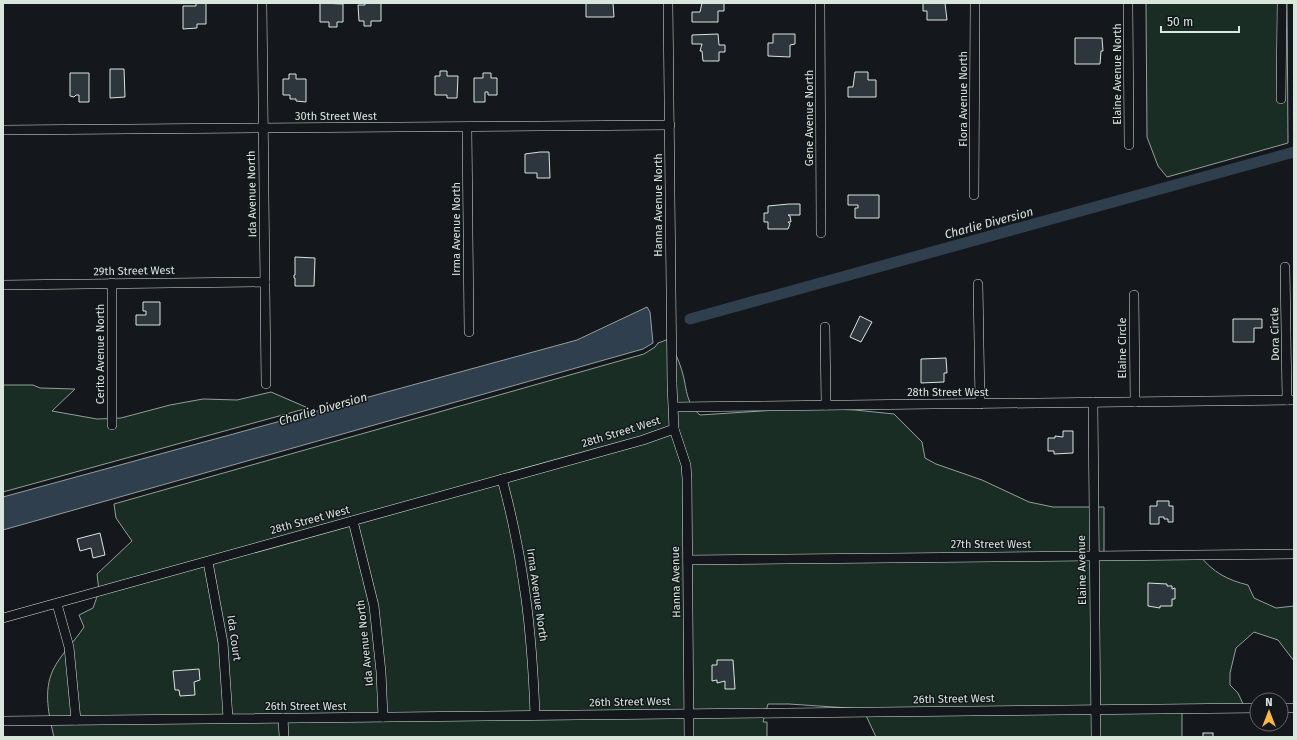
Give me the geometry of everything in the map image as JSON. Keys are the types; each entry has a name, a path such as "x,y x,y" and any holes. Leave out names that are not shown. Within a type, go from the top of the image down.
{"street":[{"name":"Ida Avenue North","path":"262,3 266,384"},
{"name":"Hanna Avenue North","path":"668,3 671,316 674,407"},
{"name":"Gene Avenue North","path":"820,3 821,232"},
{"name":"Flora Avenue North","path":"974,3 974,195"},
{"name":"Elaine Avenue North","path":"1128,3 1129,145"},
{"path":"1281,99 1282,3"},
{"name":"30th Street West","path":"3,130 670,125"},
{"name":"Irma Avenue North","path":"467,127 469,332"},
{"name":"Dora Circle","path":"1284,266 1291,400"},
{"name":"29th Street West","path":"3,285 265,282"},
{"name":"Cerito Avenue North","path":"112,283 112,425"},
{"path":"978,284 980,404"},
{"name":"Elaine Circle","path":"1134,295 1135,402"},
{"path":"825,327 826,405"},
{"name":"28th Street West","path":"3,618 643,440 674,429 674,407 1291,400"},
{"name":"Elaine Avenue","path":"1092,402 1096,737"},
{"name":"Hanna Avenue","path":"674,429 686,465 689,737"},
{"name":"Irma Avenue North","path":"502,479 516,536 529,611 533,657 535,715"},
{"name":"Ida Avenue North","path":"353,521 374,606 380,665 383,717"},
{"name":"27th Street West","path":"688,560 1294,554"},
{"name":"Ida Court","path":"208,562 223,642 228,718"},
{"path":"56,604 69,646 76,720"},
{"name":"26th Street West","path":"3,721 1249,708"},
{"path":"284,718 284,737"}],"green space":[{"path":"1146,3 1287,3 1288,143 1167,177 1158,166 1147,137"},
{"path":"669,339 681,367 689,400 700,415 808,408 855,410 894,414 922,442 925,458 936,464 982,480 1029,502 1053,507 1104,507 1104,556 1200,556 1210,567 1221,575 1233,581 1248,585 1254,598 1276,608 1294,606 1294,661 1278,640 1254,632 1236,648 1230,673 1230,685 1238,693 1244,706 1182,708 1182,737 876,737 863,709 768,704 763,722 767,722 767,737 54,737 48,704 48,686 53,670 84,627 79,615 93,608 99,591 97,574 132,541 116,518 114,504 644,354 655,347 658,343"},
{"path":"3,385 33,385 40,388 75,389 52,411 97,419 121,418 170,405 203,399 237,400 271,392 308,408 3,492"}],"water":[{"path":"647,307 650,312 653,343 643,349 3,530 3,497 577,340"}],"building":[{"path":"196,3 206,3 206,24 197,24 197,28 183,29 183,6 196,6"},
{"path":"320,3 343,4 343,22 337,22 337,27 329,27 329,22 320,22"},
{"path":"365,3 381,3 381,21 371,21 371,26 364,26 364,21 359,21 358,5 365,5"},
{"path":"586,3 613,3 614,17 586,17"},
{"path":"702,3 724,3 724,11 718,11 718,22 692,22 692,12 700,12"},
{"path":"923,3 945,3 947,20 927,20 927,11 923,11"},
{"path":"718,34 719,45 725,45 725,52 719,52 719,61 703,61 702,51 700,51 702,44 692,44 692,35"},
{"path":"773,34 795,34 795,44 790,45 790,57 768,56 768,43 773,43"},
{"path":"1075,38 1102,38 1103,51 1101,51 1100,64 1075,64"},
{"path":"110,69 124,69 125,97 110,98"},
{"path":"440,71 447,71 447,76 458,76 457,98 447,98 447,95 435,95 435,76 440,76"},
{"path":"855,72 868,72 868,80 876,80 876,97 848,97 848,87 853,87"},
{"path":"70,73 89,73 89,102 79,102 79,95 74,97 70,96"},
{"path":"483,73 491,73 491,78 497,78 497,95 488,95 488,92 485,92 485,102 474,102 474,78 483,78"},
{"path":"289,74 296,74 296,79 306,79 306,102 290,99 290,95 283,95 283,79 289,79"},
{"path":"549,152 550,178 537,178 537,173 525,173 525,154"},
{"path":"848,195 879,195 879,218 855,218 855,208 858,208 858,205 848,205"},
{"path":"800,204 800,215 788,215 790,216 791,222 788,222 790,224 788,229 768,229 768,222 764,222 764,213 768,213 768,206"},
{"path":"295,257 315,258 314,286 295,286"},
{"path":"143,302 160,302 160,325 136,325 136,315 146,315 146,311 143,311"},
{"path":"860,316 872,322 861,342 850,337"},
{"path":"1233,319 1262,319 1262,328 1254,328 1254,342 1233,342"},
{"path":"946,358 947,373 944,373 944,382 921,383 921,359"},
{"path":"1063,431 1073,431 1073,453 1054,454 1054,451 1048,451 1048,438 1055,438 1055,436 1063,437"},
{"path":"1157,501 1169,501 1169,506 1173,506 1173,522 1168,522 1168,519 1164,519 1164,517 1159,517 1159,524 1150,524 1150,506 1157,506"},
{"path":"100,533 105,555 93,558 91,548 80,551 77,539"},
{"path":"1148,583 1167,584 1167,586 1172,586 1172,589 1175,588 1175,599 1172,599 1172,606 1160,606 1160,608 1148,606"},
{"path":"717,660 733,660 735,689 725,689 725,681 717,683 717,680 712,681 712,665 717,665"},
{"path":"199,669 200,680 194,682 195,695 180,696 179,690 175,690 173,671"},
{"path":"1203,733 1213,733 1213,737 1203,737"}],"waterway":[{"name":"Charlie Diversion","path":"690,319 1294,152"}]}
